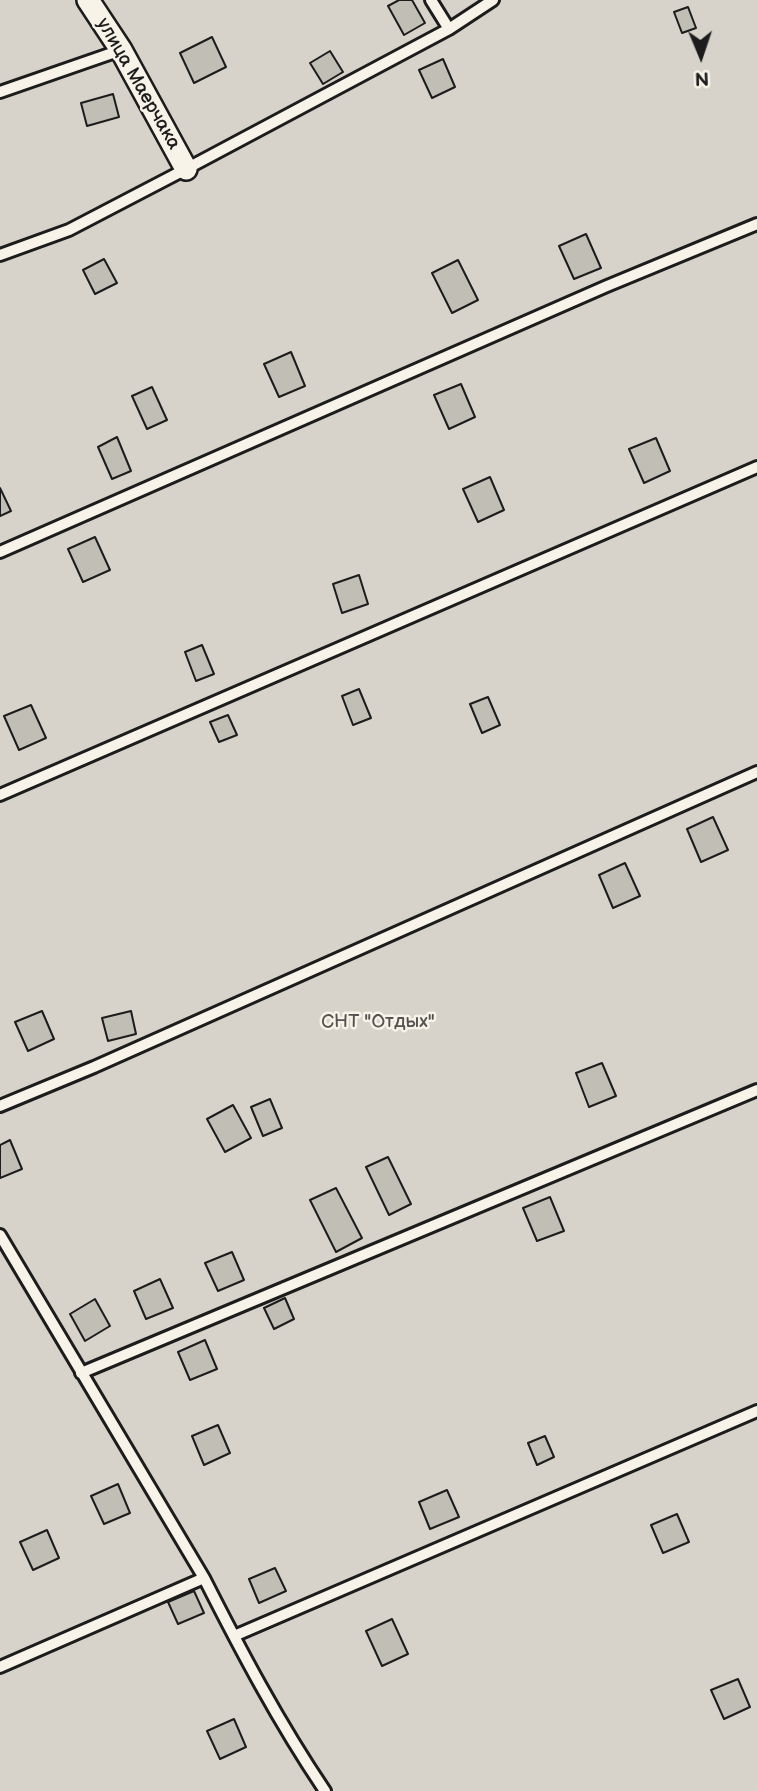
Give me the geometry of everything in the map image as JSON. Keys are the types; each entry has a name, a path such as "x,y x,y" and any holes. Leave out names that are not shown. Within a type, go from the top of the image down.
{"street":[{"name":"улица Маерчака","path":"88,0 121,50 186,169"}],"lane":[{"path":"431,0 449,29"},
{"path":"0,255 69,230 449,29 493,0"},
{"path":"0,92 121,50"},
{"path":"0,552 757,224"},
{"path":"0,795 757,467"},
{"path":"0,1107 757,772"},
{"path":"81,1373 757,1090"},
{"path":"0,1235 204,1578 303,1759 325,1791"},
{"path":"234,1636 757,1410"},
{"path":"0,1667 204,1578"}],"green space":[{"name":"СНТ \"Отдых\"","path":"0,0 757,0 757,1791 0,1791"}],"building":[{"path":"399,0 412,0 425,23 404,35 388,6"},
{"path":"688,7 696,28 682,33 674,12"},
{"path":"212,37 226,67 194,83 180,53"},
{"path":"330,51 343,72 323,84 310,63"},
{"path":"443,59 455,87 432,98 419,70"},
{"path":"113,94 119,117 87,126 81,103"},
{"path":"586,234 601,268 574,279 559,246"},
{"path":"104,259 117,283 95,294 83,270"},
{"path":"458,260 478,300 452,313 432,273"},
{"path":"291,352 305,386 279,397 264,364"},
{"path":"461,384 475,417 449,429 434,395"},
{"path":"152,387 167,420 147,429 132,396"},
{"path":"117,437 131,471 112,479 98,447"},
{"path":"656,438 670,471 644,483 629,449"},
{"path":"490,477 504,510 478,522 463,489"},
{"path":"0,488 11,511 0,516"},
{"path":"95,537 110,570 83,582 68,549"},
{"path":"359,575 368,604 342,613 333,584"},
{"path":"202,645 214,674 196,681 185,652"},
{"path":"359,689 371,718 353,725 342,696"},
{"path":"488,697 500,725 482,733 470,704"},
{"path":"31,705 46,738 19,750 4,716"},
{"path":"228,715 237,735 219,742 210,722"},
{"path":"713,817 728,850 701,862 687,829"},
{"path":"625,863 640,896 613,908 599,875"},
{"path":"42,1011 54,1039 28,1051 15,1022"},
{"path":"131,1011 136,1034 108,1041 102,1018"},
{"path":"602,1063 616,1096 589,1107 576,1073"},
{"path":"270,1099 282,1128 263,1136 251,1107"},
{"path":"233,1105 251,1138 225,1152 207,1119"},
{"path":"10,1140 22,1169 0,1178 0,1145"},
{"path":"388,1157 411,1204 389,1215 366,1167"},
{"path":"336,1188 362,1238 336,1252 310,1200"},
{"path":"550,1197 564,1231 537,1241 523,1208"},
{"path":"232,1252 244,1280 218,1291 205,1263"},
{"path":"160,1279 173,1308 146,1319 134,1291"},
{"path":"285,1298 294,1319 274,1329 264,1308"},
{"path":"95,1299 110,1326 85,1341 70,1314"},
{"path":"205,1340 217,1369 190,1380 178,1352"},
{"path":"218,1425 230,1453 204,1465 192,1436"},
{"path":"545,1436 554,1457 537,1465 528,1443"},
{"path":"118,1484 130,1513 104,1524 91,1496"},
{"path":"447,1490 459,1517 430,1529 419,1502"},
{"path":"677,1514 689,1542 663,1553 651,1525"},
{"path":"47,1530 59,1558 33,1570 20,1542"},
{"path":"275,1568 286,1591 259,1603 249,1579"},
{"path":"194,1591 204,1613 178,1624 168,1602"},
{"path":"392,1619 408,1654 382,1666 366,1631"},
{"path":"738,1679 750,1707 724,1719 711,1690"},
{"path":"234,1719 246,1747 220,1759 207,1731"}]}
